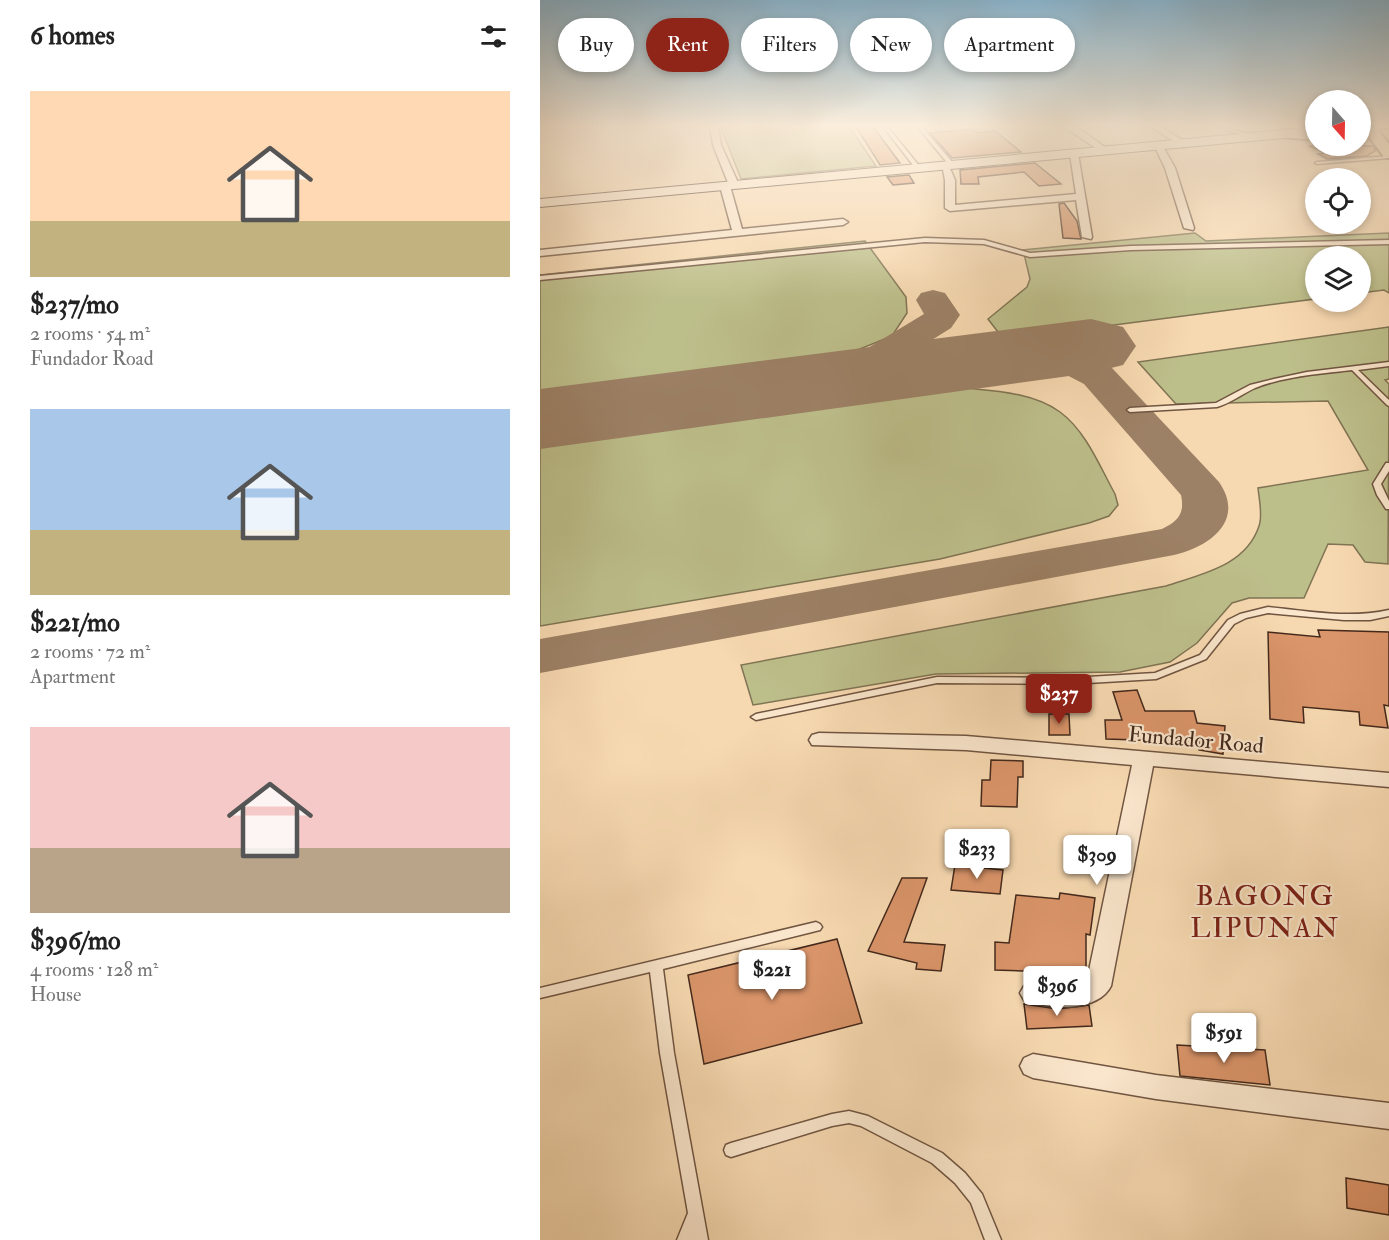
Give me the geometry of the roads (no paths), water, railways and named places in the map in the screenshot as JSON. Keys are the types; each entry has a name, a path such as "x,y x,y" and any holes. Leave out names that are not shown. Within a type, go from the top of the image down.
{"street":[{"path":"540,203 753,183"},
{"path":"950,183 950,208 1080,197"},
{"path":"1078,183 1087,237"},
{"path":"1175,183 1189,228"},
{"path":"729,185 738,233"},
{"path":"540,253 843,222"},
{"name":"Fundador Road","path":"819,740 966,743 1389,780"},
{"path":"1033,993 1078,995 1090,993 1098,986 1144,759"},
{"path":"1033,1066 1156,1087 1389,1116"}],"lane":[{"path":"540,278 925,240 984,242 1030,255 1131,248 1389,242"},
{"path":"1130,410 1217,405 1258,385 1389,364"},
{"path":"1354,369 1389,404"},
{"path":"1389,465 1377,484 1389,507"},
{"path":"756,717 936,680 1071,681 1156,676 1203,657 1231,622 1256,612 1268,610 1359,617 1389,613"},
{"path":"540,993 816,927"},
{"path":"656,966 668,1053 700,1240"},
{"path":"731,1150 832,1120 849,1117 863,1120 937,1158 960,1178 977,1199 993,1240"},
{"path":"685,1240 695,1214"}],"district":[{"name":"BAGONG LIPUNAN","path":"1265,911"}]}
